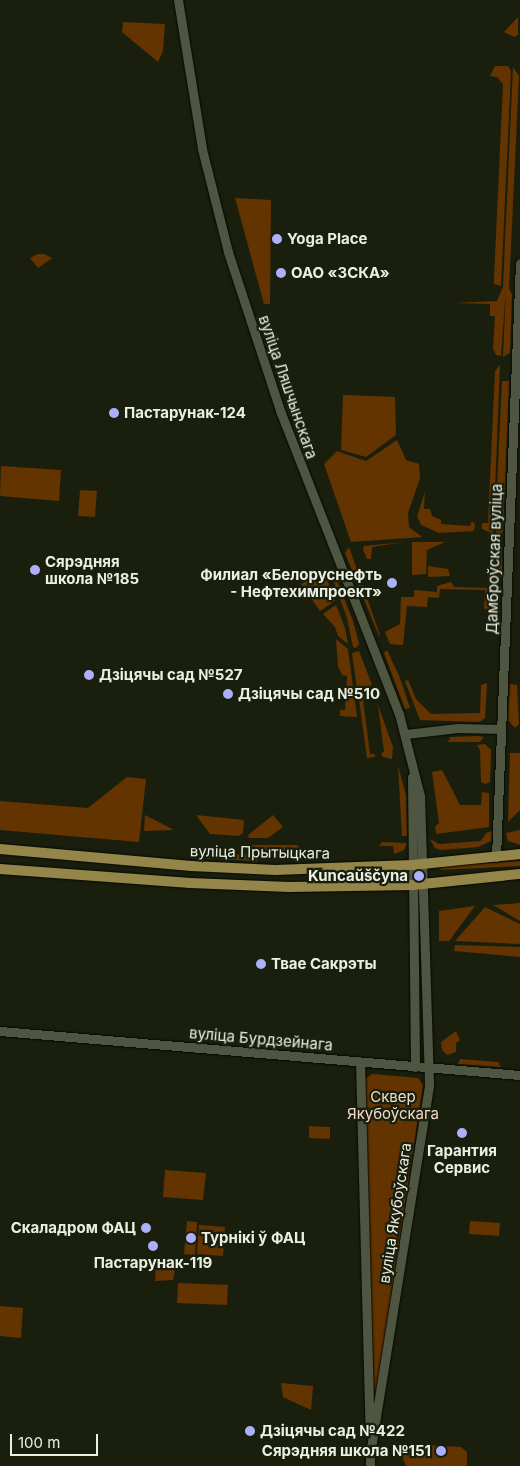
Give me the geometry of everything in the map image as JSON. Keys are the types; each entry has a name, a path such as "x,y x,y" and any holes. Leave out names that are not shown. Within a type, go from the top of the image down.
{"main road":[{"name":"вуліца Ляшчынскага","path":"178,0 202,150 228,252 281,413 406,734 413,772 420,796 423,864 418,884"},
{"name":"Дамброўская вуліца","path":"496,857 520,263"},
{"path":"406,734 502,728"},
{"name":"вуліца Ляшчынскага","path":"413,772 410,796 412,865 418,884"},
{"name":"вуліца Прытыцкага","path":"0,849 191,866 275,870 412,865 520,854"},
{"path":"0,869 190,883 298,887 418,884 520,874"},
{"path":"415,1067 418,884"},
{"name":"вуліца Якубоўскага","path":"370,1454 428,1086 418,884"},
{"name":"вуліца Бурдзейнага","path":"0,1031 520,1075"},
{"name":"вуліца Якубоўскага","path":"360,1062 370,1466"}],"green space":[{"path":"518,17 518,35 514,37 504,32"},
{"path":"123,22 165,24 163,51 158,62 122,32"},
{"path":"495,66 508,66 511,71 501,286 494,284 494,278 503,84 497,77 490,76"},
{"path":"513,67 519,76 509,288 512,295 510,353 503,357 506,288 501,356 496,355 493,349 495,316 490,316 490,304 454,303 497,301 503,287"},
{"path":"235,198 271,200 270,304 264,304"},
{"path":"38,254 44,254 52,258 38,268 30,258"},
{"path":"500,365 493,534 482,529 482,523 488,523 495,371"},
{"path":"502,381 509,381 503,532 496,534 496,510"},
{"path":"343,395 395,397 396,435 366,457 341,450"},
{"path":"397,440 406,460 419,464 420,478 408,513 409,527 422,537 351,542 324,464 337,451 366,461"},
{"path":"1,466 61,470 59,501 0,496"},
{"path":"80,490 97,491 95,517 78,516"},
{"path":"425,492 424,509 430,509 432,516 441,520 441,524 470,526 472,521 475,524 474,531 439,533 421,525 417,516"},
{"path":"404,542 372,547 371,559 367,559 363,550 364,546"},
{"path":"412,542 445,542 427,550 426,574 412,575"},
{"path":"496,544 502,547 502,576 494,581"},
{"path":"349,547 380,635 379,636 345,553"},
{"path":"428,566 448,569 450,576 428,577"},
{"path":"330,571 333,571 353,621 359,644 356,648 353,647 347,618"},
{"path":"324,572 335,601 320,611 301,584"},
{"path":"451,582 454,587 490,588 492,584 491,610 484,609 485,590 440,589 439,598 428,597 427,607 407,606 403,645 390,644 385,632 400,624 401,597 414,597 414,590 437,592 437,586"},
{"path":"336,605 345,628 348,644 338,636 335,627 323,614"},
{"path":"336,639 348,649 357,717 340,716 340,710 345,710 347,676 342,675 338,666"},
{"path":"387,650 400,678 410,708 405,709 384,653"},
{"path":"359,651 372,685 358,696 352,653"},
{"path":"408,680 416,699 431,714 480,713 481,685 487,683 485,718 480,722 420,720 405,681"},
{"path":"510,684 517,685 519,724 515,728 508,720"},
{"path":"373,689 377,698 363,700 370,754 375,754 375,757 367,758 359,699"},
{"path":"378,705 393,747 392,759 383,757 381,753 384,752"},
{"path":"450,737 484,737 480,742 448,742"},
{"path":"485,744 491,750 490,782 485,784 481,782 480,750 477,745"},
{"path":"510,753 520,753 520,810 508,822"},
{"path":"398,766 406,795 407,836 402,836"},
{"path":"442,770 460,805 481,805 482,792 489,793 489,827 436,834 435,827 439,823 432,772"},
{"path":"127,777 146,779 139,842 0,830 0,801 88,808"},
{"path":"145,815 174,830 144,831"},
{"path":"196,815 244,820 243,833 239,836 210,834"},
{"path":"273,815 283,827 268,838 249,838 248,835"},
{"path":"520,830 520,845 508,841 506,833"},
{"path":"492,831 491,841 478,847 441,850 435,848 430,839 439,844 481,841 486,833"},
{"path":"382,842 407,843 404,850 394,854 393,846 379,846"},
{"path":"245,845 297,845 300,848 300,858 269,860 259,848"},
{"path":"196,851 204,851 205,854 250,855 251,852 258,858 257,861 194,858"},
{"path":"520,861 520,866 439,870 446,866"},
{"path":"520,903 520,921 493,905"},
{"path":"475,906 449,941 439,941 439,911"},
{"path":"485,907 520,924 520,944 455,941"},
{"path":"455,945 520,947 520,957 454,951"},
{"path":"456,1031 460,1040 456,1043 456,1052 447,1055 442,1050 441,1042"},
{"path":"460,1059 498,1062 501,1067 458,1064"},
{"name":"Сквер Якубоўскага","path":"372,1074 418,1078 423,1085 373,1415 365,1079"},
{"path":"309,1126 330,1127 330,1139 309,1138"},
{"path":"165,1170 206,1173 203,1200 163,1197"},
{"name":"Турнікі ў ФАЦ","path":"187,1221 197,1222 195,1255 184,1254"},
{"path":"470,1221 500,1223 499,1236 469,1234"},
{"path":"199,1225 225,1227 223,1256 197,1254"},
{"path":"156,1263 176,1264 173,1280 155,1281"},
{"path":"178,1283 228,1285 227,1305 177,1303"},
{"path":"0,1306 23,1308 21,1338 0,1336"},
{"path":"281,1383 313,1386 311,1410 283,1397"},
{"path":"411,1444 461,1447 467,1452 467,1466 406,1466 402,1456 404,1449"}],"place":[{"name":"Yoga Place","path":"277,239"},
{"name":"ОАО «ЗСКА»","path":"281,273"},
{"name":"Пастарунак-124","path":"114,413"},
{"name":"Сярэдняя школа №185","path":"35,570"},
{"name":"Филиал «Белоруснефть - Нефтехимпроект»","path":"392,583"},
{"name":"Дзіцячы сад №527","path":"89,675"},
{"name":"Дзіцячы сад №510","path":"228,694"},
{"name":"Kuncaŭščyna","path":"419,876"},
{"name":"Твае Сакрэты","path":"261,964"},
{"name":"Гарантия Сервис","path":"462,1133"},
{"name":"Скаладром ФАЦ","path":"146,1228"},
{"name":"Турнікі ў ФАЦ","path":"191,1238"},
{"name":"Пастарунак-119","path":"153,1246"},
{"name":"Дзіцячы сад №422","path":"250,1431"},
{"name":"Сярэдняя школа №151","path":"441,1451"}]}
